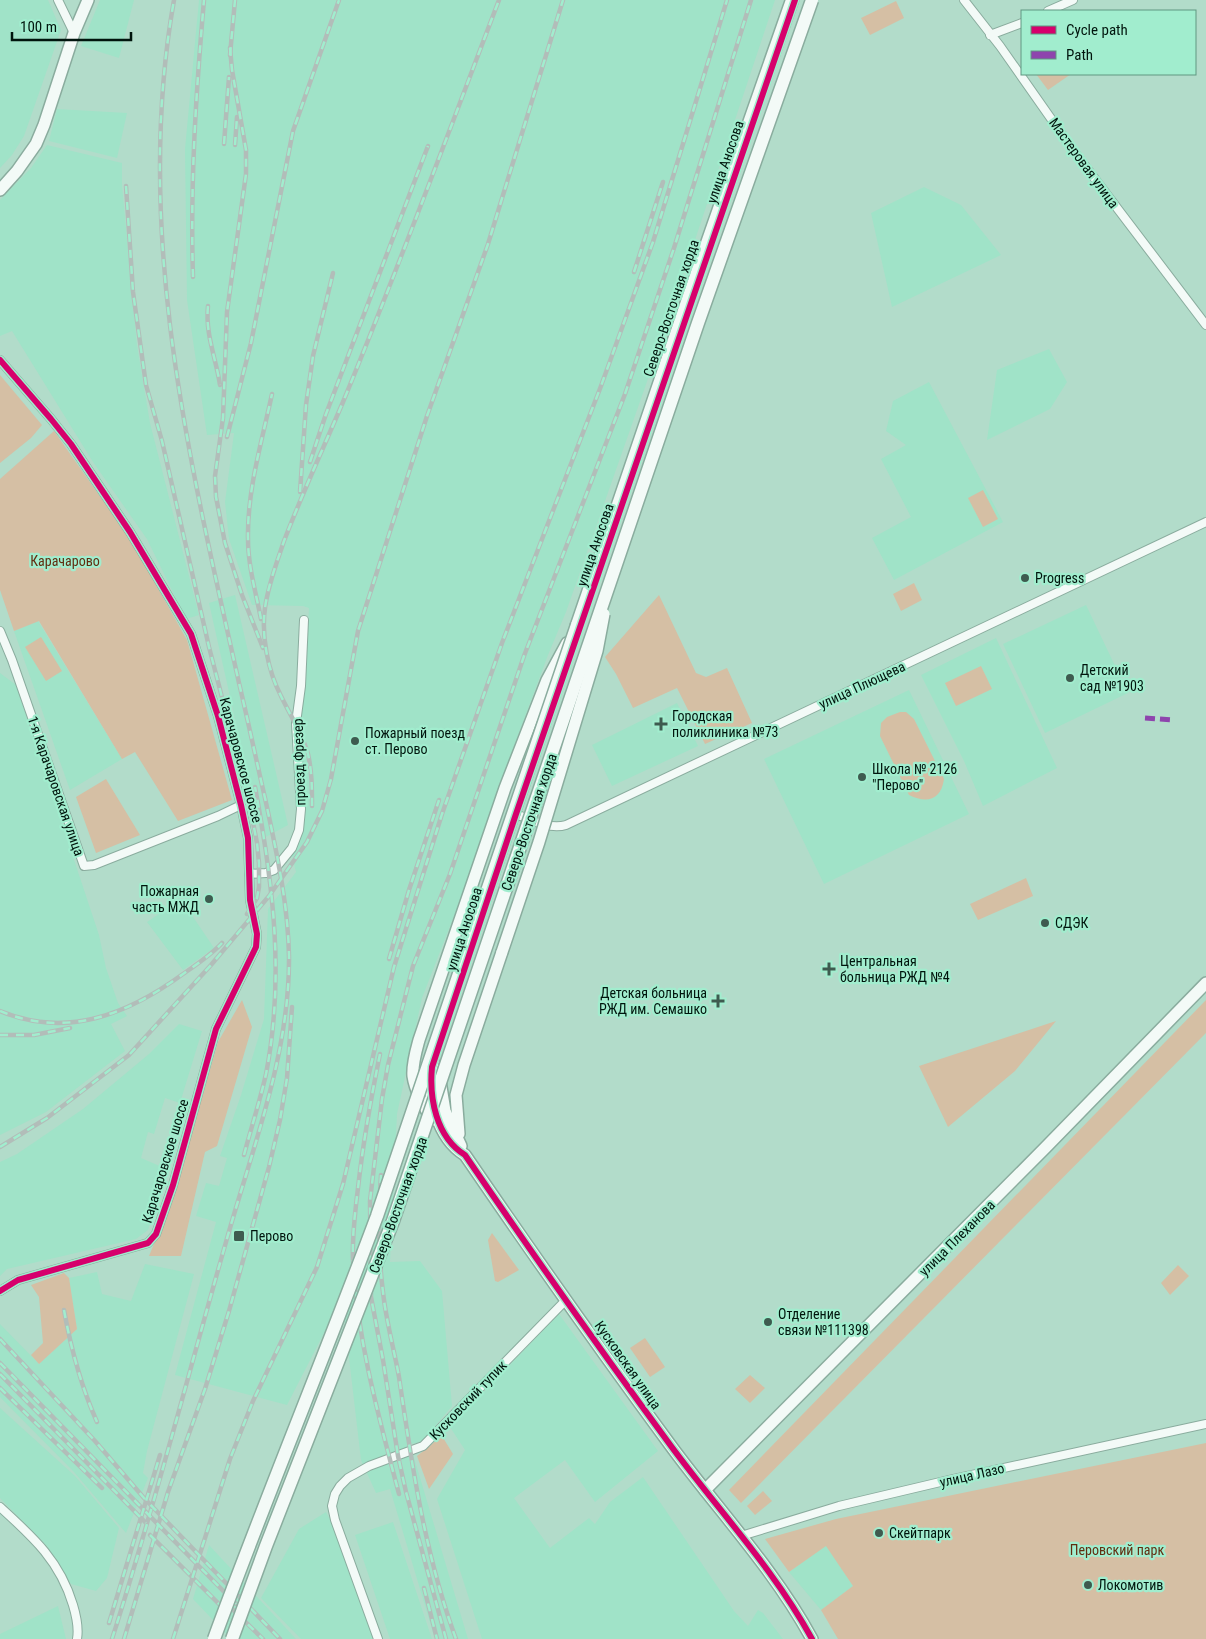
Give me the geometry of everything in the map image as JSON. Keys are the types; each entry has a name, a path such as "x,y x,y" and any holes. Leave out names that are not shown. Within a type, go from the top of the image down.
{"main road":[{"name":"Северо-Восточная хорда","path":"214,1639 377,1216 704,249 793,0"},
{"name":"Северо-Восточная хорда","path":"232,1639 266,1546 393,1221 698,323 810,0"}],"street":[{"path":"58,0 74,33"},
{"path":"0,190 17,172 36,144 74,33 88,0"},
{"name":"улица Аносова","path":"432,1101 430,1082 432,1067 516,814 793,0"},
{"name":"улица Аносова","path":"465,1155 445,1111 440,1080 442,1070 810,0"},
{"name":"Мастеровая улица","path":"964,0 1073,150 1206,325"},
{"path":"1050,10 1073,0"},
{"path":"990,35 1021,24"},
{"name":"Карачаровское шоссе","path":"0,360 71,444 130,532 191,634 218,716 241,805 248,838 250,900 257,934 256,947 216,1029 173,1185 156,1234 148,1243 18,1280 0,1291"},
{"name":"улица Плющева","path":"516,814 551,826 561,827 566,825 1206,522"},
{"path":"460,1144 456,1095 464,1065 539,842 597,651 609,587"},
{"name":"проезд Фрезер","path":"248,874 266,873 274,870 292,848 299,830 301,809 296,723 301,686 304,620"},
{"path":"441,1128 429,1115 413,1076 419,1040 505,788 547,680 577,625"},
{"name":"1-я Карачаровская улица","path":"0,631 12,660 84,866 94,865 241,805"},
{"name":"улица Плеханова","path":"705,1490 1040,1154 1206,983"},
{"name":"Кусковская улица","path":"432,1101 441,1128 465,1155 671,1446 788,1598 812,1639"},
{"name":"Кусковский тупик","path":"378,1639 336,1520 332,1506 335,1494 348,1478 359,1471 423,1446 566,1300"},
{"name":"улица Лазо","path":"741,1536 839,1506 952,1479 1206,1424"},
{"path":"0,1507 35,1539 53,1561 69,1591 75,1614 77,1639"}],"shaded area":[{"path":"0,0 48,0 61,30 24,136 12,155 0,168"},
{"path":"100,0 134,0 119,58 81,46"},
{"path":"199,0 775,0 662,339 566,612 513,749 470,875 422,998 397,1114 390,1262 420,1261 442,1291 452,1406 422,1442 410,1444 468,1639 435,1639 390,1489 376,1493 361,1460 342,1298 287,1405 175,1375 216,1222 196,1216 206,1183 219,1186 227,1158 220,1156 264,1019 268,909 296,872 291,851 300,834 305,811 300,724 305,683 309,608 303,606 252,605 229,539 225,502 234,433 207,435 187,300 185,149"},
{"path":"57,109 127,113 117,158 49,141"},
{"path":"47,145 122,163 122,185 137,345 150,423 199,615 186,619 147,539 93,462 12,331 0,336 0,200 31,168"},
{"path":"924,187 961,205 1001,255 892,307 871,213"},
{"path":"1049,349 1067,382 1050,409 987,440 997,370"},
{"path":"929,382 1003,522 894,580 872,538 911,517 881,459 906,445 886,431 893,401"},
{"path":"235,595 288,825 262,839 209,603"},
{"name":"Детский сад №1903","path":"1086,605 1128,693 1045,733 1003,644"},
{"path":"38,621 122,759 70,790 14,631"},
{"name":"Школа № 2126 \"Перово\"","path":"996,638 1057,768 983,806 964,761 921,675"},
{"path":"0,673 16,685 99,935 106,968 118,1003 127,1016 111,1024 125,1051 46,1112 0,1135"},
{"name":"Школа № 2126 \"Перово\"","path":"909,690 969,814 824,884 764,759"},
{"name":"Городская поликлиника №73","path":"677,703 698,746 612,786 592,745"},
{"path":"181,899 214,948 183,970 147,922"},
{"path":"179,1024 202,1031 180,1103 165,1098 154,1134 148,1132 141,1158 169,1170 148,1230 136,1239 7,1269 0,1276 0,1162 17,1154 83,1109 149,1054"},
{"path":"145,1264 194,1274 147,1451 143,1473 148,1478 126,1533 74,1472 0,1397 0,1324 39,1364 77,1329 69,1278 97,1272 102,1294 131,1301"},
{"path":"559,1314 658,1451 595,1502 565,1460 514,1498 550,1548 589,1518 595,1524 610,1502 643,1477 734,1611 748,1626 758,1610 763,1613 783,1639 482,1639 437,1499 465,1450 450,1427"},
{"path":"0,1408 75,1476 119,1528 107,1578 96,1591 71,1584 47,1546 0,1498"},
{"path":"326,1512 339,1537 375,1639 301,1639 261,1598 299,1529"},
{"path":"393,1522 432,1639 390,1639 355,1535"},
{"path":"209,1545 296,1639 231,1639 193,1599"},
{"path":"826,1545 853,1586 821,1610 789,1572"},
{"path":"58,1606 66,1639 0,1639 0,1634"}],"green space":[{"path":"896,1 904,18 870,35 861,18"},
{"path":"1037,75 1070,75 1048,90"},
{"path":"0,375 42,425 31,438 0,463"},
{"name":"Карачарово","path":"54,431 130,539 187,640 232,800 178,821 135,752 122,759 39,621 14,631 0,590 0,479"},
{"path":"983,490 998,519 983,527 968,498"},
{"path":"914,583 922,600 901,611 893,594"},
{"path":"659,595 696,673 706,677 727,668 752,723 705,744 677,688 633,708 605,657"},
{"path":"41,637 62,671 46,681 25,647"},
{"path":"981,666 992,689 956,706 945,683"},
{"path":"900,712 906,712 914,719 944,779 940,792 932,798 922,799 909,795 880,736 881,723 887,717"},
{"path":"106,779 140,835 96,853 76,797"},
{"path":"1026,878 1033,896 978,920 970,904"},
{"path":"242,1000 252,1027 217,1146 205,1152 181,1256 149,1256 174,1195 218,1042"},
{"path":"1206,1000 1206,1033 741,1503 729,1490"},
{"path":"1056,1021 1015,1071 948,1127 919,1066"},
{"path":"492,1233 519,1270 498,1282 495,1281 488,1240"},
{"path":"1178,1265 1189,1276 1170,1295 1161,1283"},
{"path":"64,1273 69,1278 77,1329 39,1364 31,1355 43,1343 39,1297 31,1285"},
{"path":"645,1338 665,1367 650,1377 630,1348"},
{"path":"750,1375 765,1388 750,1403 735,1389"},
{"path":"442,1436 453,1454 429,1489 417,1456"},
{"name":"Перовский парк","path":"1206,1443 1206,1639 838,1639 821,1610 853,1586 826,1546 789,1572 765,1539 836,1519"},
{"path":"763,1491 772,1501 755,1515 747,1506"}],"railway":[{"path":"112,1639 268,1101 283,1029 288,993 288,936 281,876 202,514 172,344 163,258 160,172 163,86 174,0"},
{"path":"193,277 192,207 194,138 204,0"},
{"path":"230,55 235,0"},
{"path":"227,437 251,343 293,131 339,0"},
{"path":"312,806 312,786 308,754 299,731 276,686 269,665 264,630 268,591 284,541 383,302 499,0"},
{"path":"0,1147 47,1118 129,1055 211,965 269,896 307,842 322,811 331,779 358,631 427,416 488,244 563,0"},
{"path":"173,1639 230,1459 253,1401 317,1267 343,1184 394,967 442,814 502,643 601,386 653,242 727,0"},
{"path":"446,1639 398,1456 371,1297 370,1201 388,1065 413,966 450,874 524,656 625,394 674,248 751,0"},
{"path":"230,48 246,150 246,174 227,312 223,418 215,476 216,497 225,543 242,595 263,648"},
{"path":"224,144 229,77"},
{"path":"235,145 237,117"},
{"path":"310,462 326,414 428,146"},
{"path":"634,272 663,182"},
{"path":"126,186 133,292 146,385 162,441 209,647 249,802 257,843 259,887 257,898 247,914"},
{"path":"300,492 306,405 313,356 333,273"},
{"path":"208,306 209,336 220,385"},
{"path":"261,619 249,559 248,521 256,466 272,394"},
{"path":"244,1155 266,1074 275,1002 276,966 271,894 255,787"},
{"path":"389,959 409,890 439,800"},
{"path":"0,1011 25,1019 49,1023 73,1022 119,1011 141,1001 162,988 203,960 222,943"},
{"path":"124,1639 168,1492 205,1389 229,1311 269,1167 287,1078 292,1007"},
{"path":"0,1035 34,1035 70,1028"},
{"path":"380,1054 360,1171 354,1224 353,1260 355,1290 364,1349 399,1494"},
{"path":"381,1175 379,1248 386,1314 428,1543 445,1607 456,1639"},
{"path":"64,1310 77,1367 97,1422"},
{"path":"0,1339 95,1441 144,1498 280,1639"},
{"path":"0,1363 236,1604"},
{"path":"0,1374 146,1523"},
{"path":"0,1388 102,1488"},
{"path":"109,1623 160,1455"},
{"path":"150,1535 228,1613"},
{"path":"424,1588 437,1639"},
{"path":"225,1602 263,1639"}],"marked path":[{"path":"1145,718 1172,720"}],"cycle path":[{"path":"795,0 516,814 432,1067 431,1079 436,1116 447,1138 465,1155 645,1410 781,1588 812,1639"},
{"path":"0,360 71,444 130,532 191,634 218,716 241,805 248,838 250,900 257,934 256,947 216,1029 173,1185 156,1234 148,1243 18,1280 0,1291"}],"place":[{"name":"Progress","path":"1025,578"},
{"name":"Детский сад №1903","path":"1070,678"},
{"name":"Городская поликлиника №73","path":"661,724"},
{"name":"Пожарный поезд ст. Перово","path":"355,741"},
{"name":"Школа № 2126 \"Перово\"","path":"862,777"},
{"name":"Пожарная часть МЖД","path":"209,899"},
{"name":"СДЭК","path":"1045,923"},
{"name":"Центральная больница РЖД №4","path":"829,969"},
{"name":"Детская больница РЖД им. Семашко","path":"718,1001"},
{"name":"Перово","path":"239,1236"},
{"name":"Отделение связи №111398","path":"768,1322"},
{"name":"Скейтпарк","path":"879,1533"},
{"name":"Локомотив","path":"1088,1585"}]}
